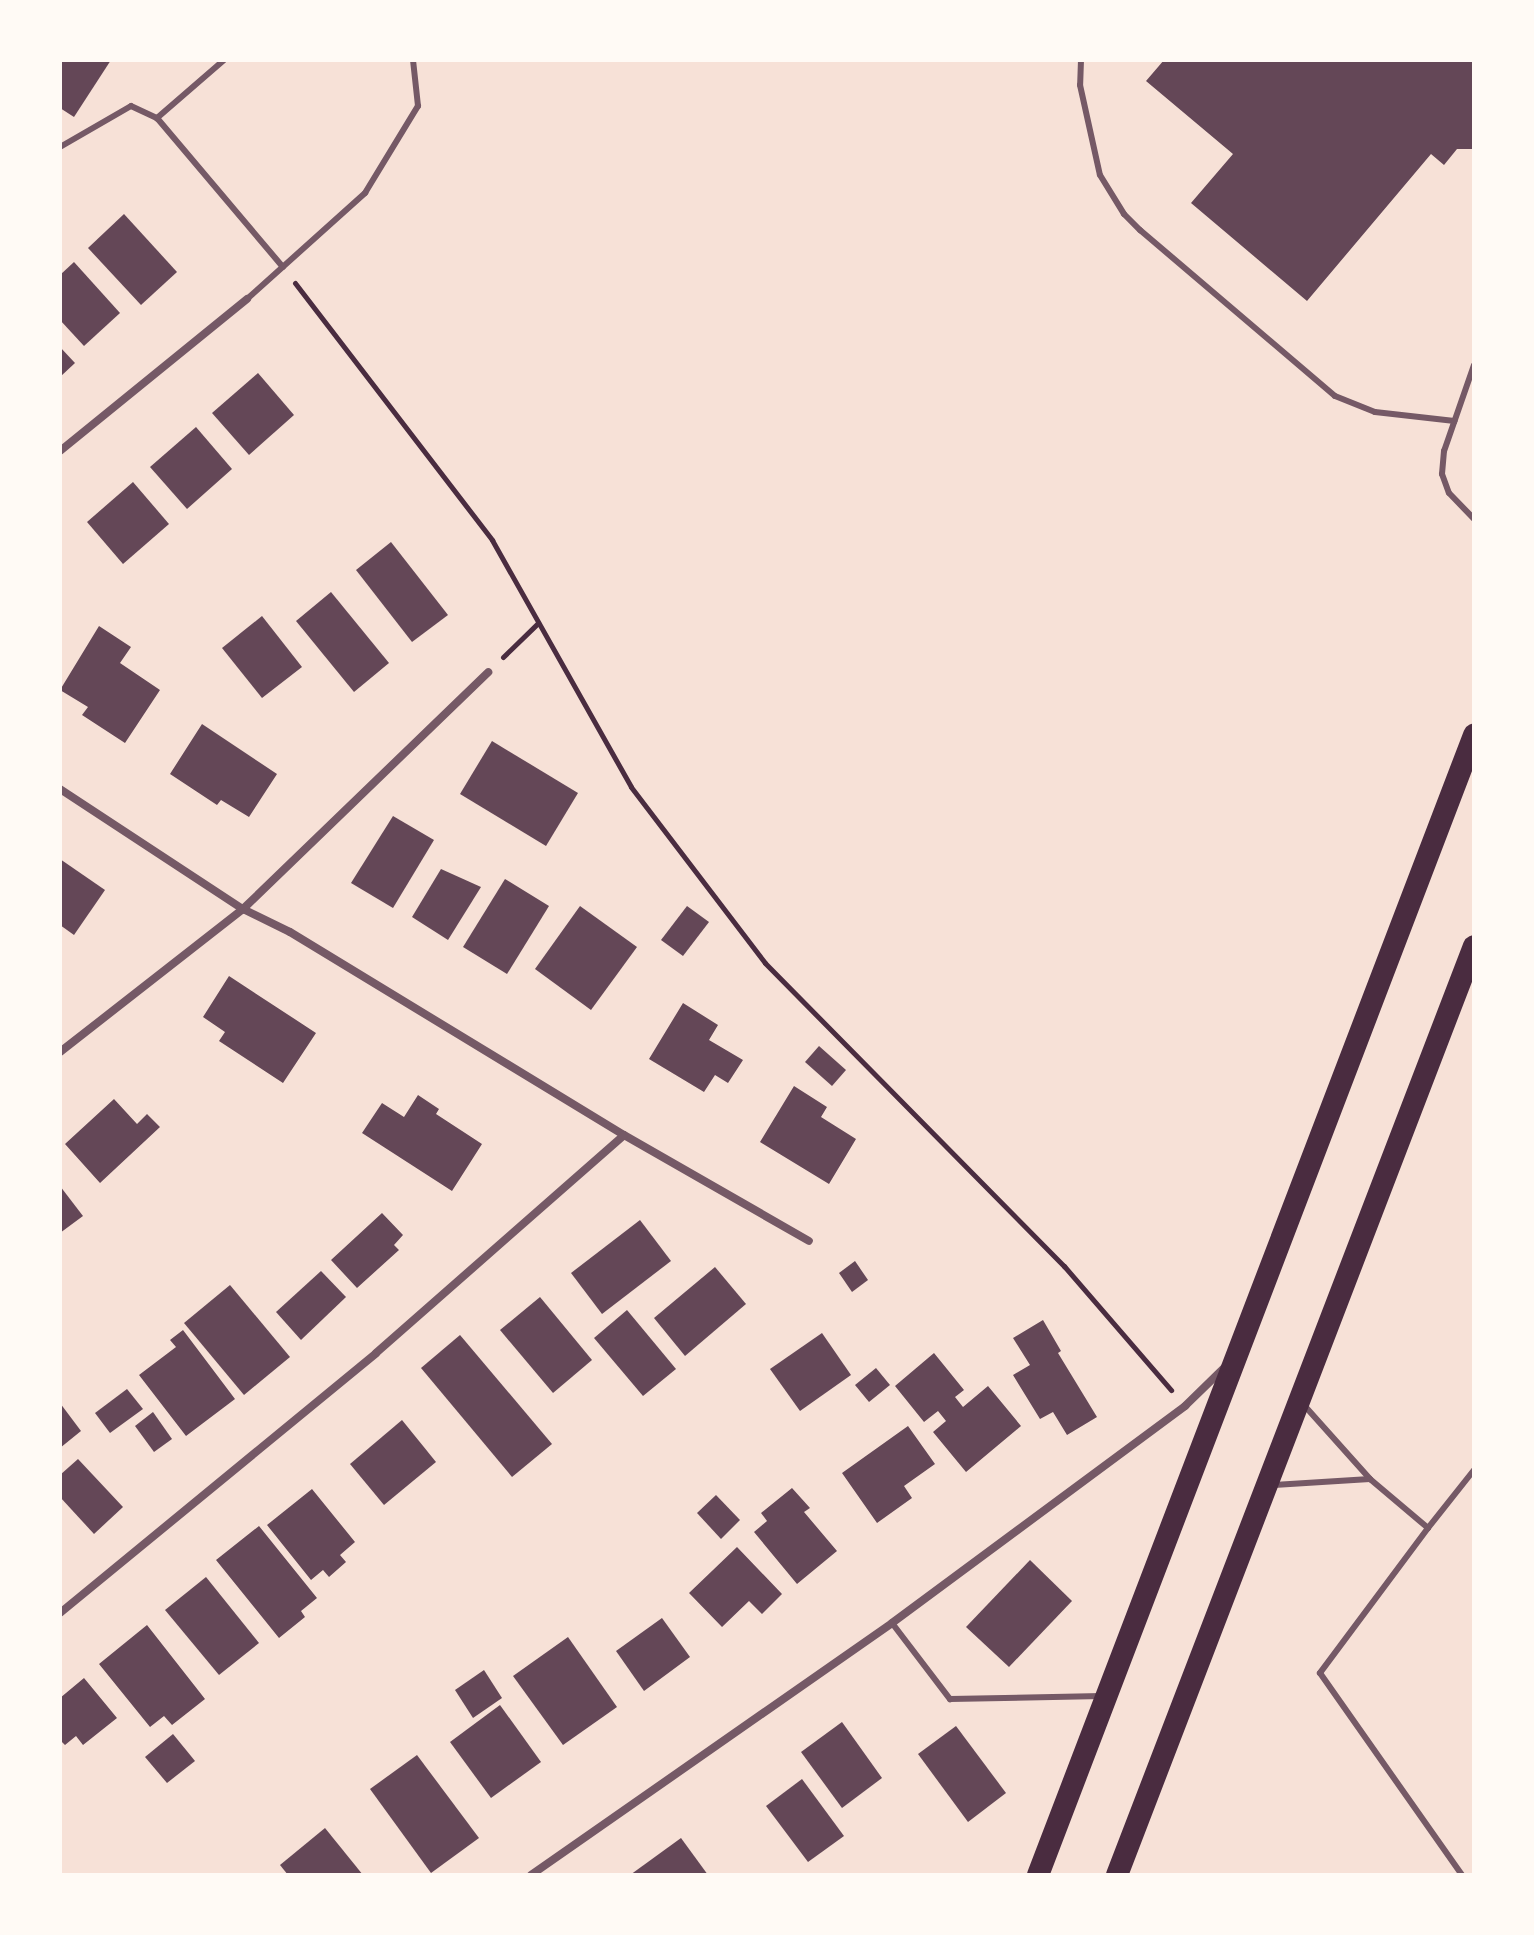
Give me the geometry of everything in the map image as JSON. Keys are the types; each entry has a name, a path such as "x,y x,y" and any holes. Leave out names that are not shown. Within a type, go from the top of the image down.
{"highway":[{"path":"1038,1875 1474,735"},
{"path":"1117,1875 1474,946"}],"street":[{"path":"60,451 247,299"},
{"path":"60,1052 243,909 488,672"},
{"path":"60,789 243,909 290,932 624,1135 809,1241"},
{"path":"61,1610 376,1353 624,1135"},
{"path":"531,1875 892,1623 1185,1406 1235,1357"}],"lane":[{"path":"157,118 224,60"},
{"path":"247,299 365,193 418,106 413,60"},
{"path":"1081,60 1080,85 1100,175 1124,214 1140,230 1335,396 1375,412 1454,421"},
{"path":"60,147 131,106 157,118 283,267"},
{"path":"1474,365 1444,451 1442,474 1449,493 1474,519"},
{"path":"1300,1401 1370,1479 1428,1528"},
{"path":"1462,1875 1320,1673 1474,1470"},
{"path":"1268,1485 1370,1479"},
{"path":"892,1623 950,1699 1106,1696"}],"path":[{"path":"283,267 492,540 631,787 765,963 1064,1266 1185,1406"},
{"path":"488,672 538,623"}],"building":[{"path":"60,60 111,60 74,117 60,108"},
{"path":"1164,60 1474,60 1474,149 1457,149 1444,165 1431,154 1307,301 1191,203 1233,154 1146,81"},
{"path":"124,214 177,272 141,305 88,248"},
{"path":"74,262 120,313 84,346 60,320 60,275"},
{"path":"60,347 75,363 60,377"},
{"path":"258,373 294,415 249,455 212,413"},
{"path":"196,427 232,469 187,509 150,467"},
{"path":"133,482 169,524 123,564 87,522"},
{"path":"391,542 448,615 412,642 356,570"},
{"path":"331,592 389,663 354,692 296,621"},
{"path":"262,616 302,667 262,698 222,648"},
{"path":"99,626 131,647 120,663 160,690 125,743 82,715 88,707 60,690"},
{"path":"202,724 277,774 249,817 221,800 217,805 170,774"},
{"path":"492,741 578,793 546,846 460,794"},
{"path":"393,816 434,840 393,908 351,883"},
{"path":"60,859 105,890 74,935 60,925"},
{"path":"441,869 481,887 448,940 412,917"},
{"path":"505,879 549,906 507,974 463,947"},
{"path":"580,906 637,947 591,1010 535,969"},
{"path":"687,906 709,922 683,956 661,940"},
{"path":"229,976 316,1033 283,1083 219,1041 225,1032 203,1017"},
{"path":"683,1003 718,1025 709,1040 743,1060 728,1083 715,1075 704,1092 649,1059"},
{"path":"819,1046 846,1070 832,1086 805,1062"},
{"path":"794,1086 827,1107 821,1117 856,1139 829,1184 760,1142"},
{"path":"418,1095 439,1109 436,1114 482,1144 452,1191 362,1133 382,1103 404,1117"},
{"path":"114,1099 137,1124 147,1114 160,1127 100,1183 65,1144"},
{"path":"60,1186 83,1216 60,1233"},
{"path":"382,1213 403,1235 394,1245 399,1250 357,1288 331,1260"},
{"path":"640,1220 671,1261 602,1314 571,1273"},
{"path":"855,1261 868,1280 852,1292 839,1273"},
{"path":"715,1267 746,1304 685,1356 654,1318"},
{"path":"321,1271 346,1297 301,1340 276,1312"},
{"path":"230,1285 290,1357 244,1395 184,1323"},
{"path":"540,1297 592,1360 553,1393 500,1330"},
{"path":"627,1310 676,1369 643,1396 594,1338"},
{"path":"1043,1320 1061,1351 1058,1353 1097,1417 1067,1435 1053,1412 1040,1419 1013,1375 1030,1365 1013,1338"},
{"path":"183,1330 235,1399 186,1436 139,1375 176,1347 170,1340"},
{"path":"822,1333 851,1375 800,1411 770,1369"},
{"path":"460,1335 552,1444 512,1477 421,1368"},
{"path":"934,1353 964,1390 955,1397 963,1407 988,1386 1021,1426 966,1472 933,1432 946,1421 938,1411 924,1422 895,1386"},
{"path":"876,1368 890,1385 869,1402 855,1385"},
{"path":"127,1389 143,1409 110,1433 95,1413"},
{"path":"60,1403 81,1431 60,1448"},
{"path":"153,1412 172,1439 154,1452 135,1426"},
{"path":"402,1420 436,1462 384,1505 350,1464"},
{"path":"908,1426 935,1464 904,1486 912,1498 877,1523 842,1473"},
{"path":"78,1459 123,1507 94,1534 60,1497 60,1475"},
{"path":"792,1488 810,1508 804,1512 837,1551 797,1584 754,1532 767,1521 761,1513"},
{"path":"312,1489 355,1542 340,1555 346,1562 329,1577 323,1570 311,1580 267,1525"},
{"path":"716,1495 740,1520 721,1539 697,1513"},
{"path":"259,1526 317,1598 301,1611 305,1617 279,1638 216,1560"},
{"path":"737,1547 782,1594 762,1614 749,1601 722,1627 689,1593"},
{"path":"1030,1560 1072,1601 1009,1667 966,1627"},
{"path":"206,1577 259,1643 219,1675 165,1610"},
{"path":"662,1618 690,1657 644,1691 616,1651"},
{"path":"147,1625 205,1699 172,1725 164,1716 150,1727 99,1664"},
{"path":"568,1637 617,1707 563,1745 513,1676"},
{"path":"484,1670 502,1698 473,1718 455,1690"},
{"path":"84,1678 117,1718 83,1745 76,1736 65,1745 60,1740 60,1698"},
{"path":"500,1705 541,1762 491,1798 450,1742"},
{"path":"842,1722 882,1778 842,1808 801,1752"},
{"path":"956,1726 1006,1793 968,1822 918,1754"},
{"path":"173,1734 195,1761 167,1783 145,1757"},
{"path":"417,1755 479,1838 431,1873 370,1789"},
{"path":"802,1779 844,1836 808,1862 766,1806"},
{"path":"325,1828 363,1875 288,1875 280,1865"},
{"path":"681,1838 708,1875 630,1875"}]}
